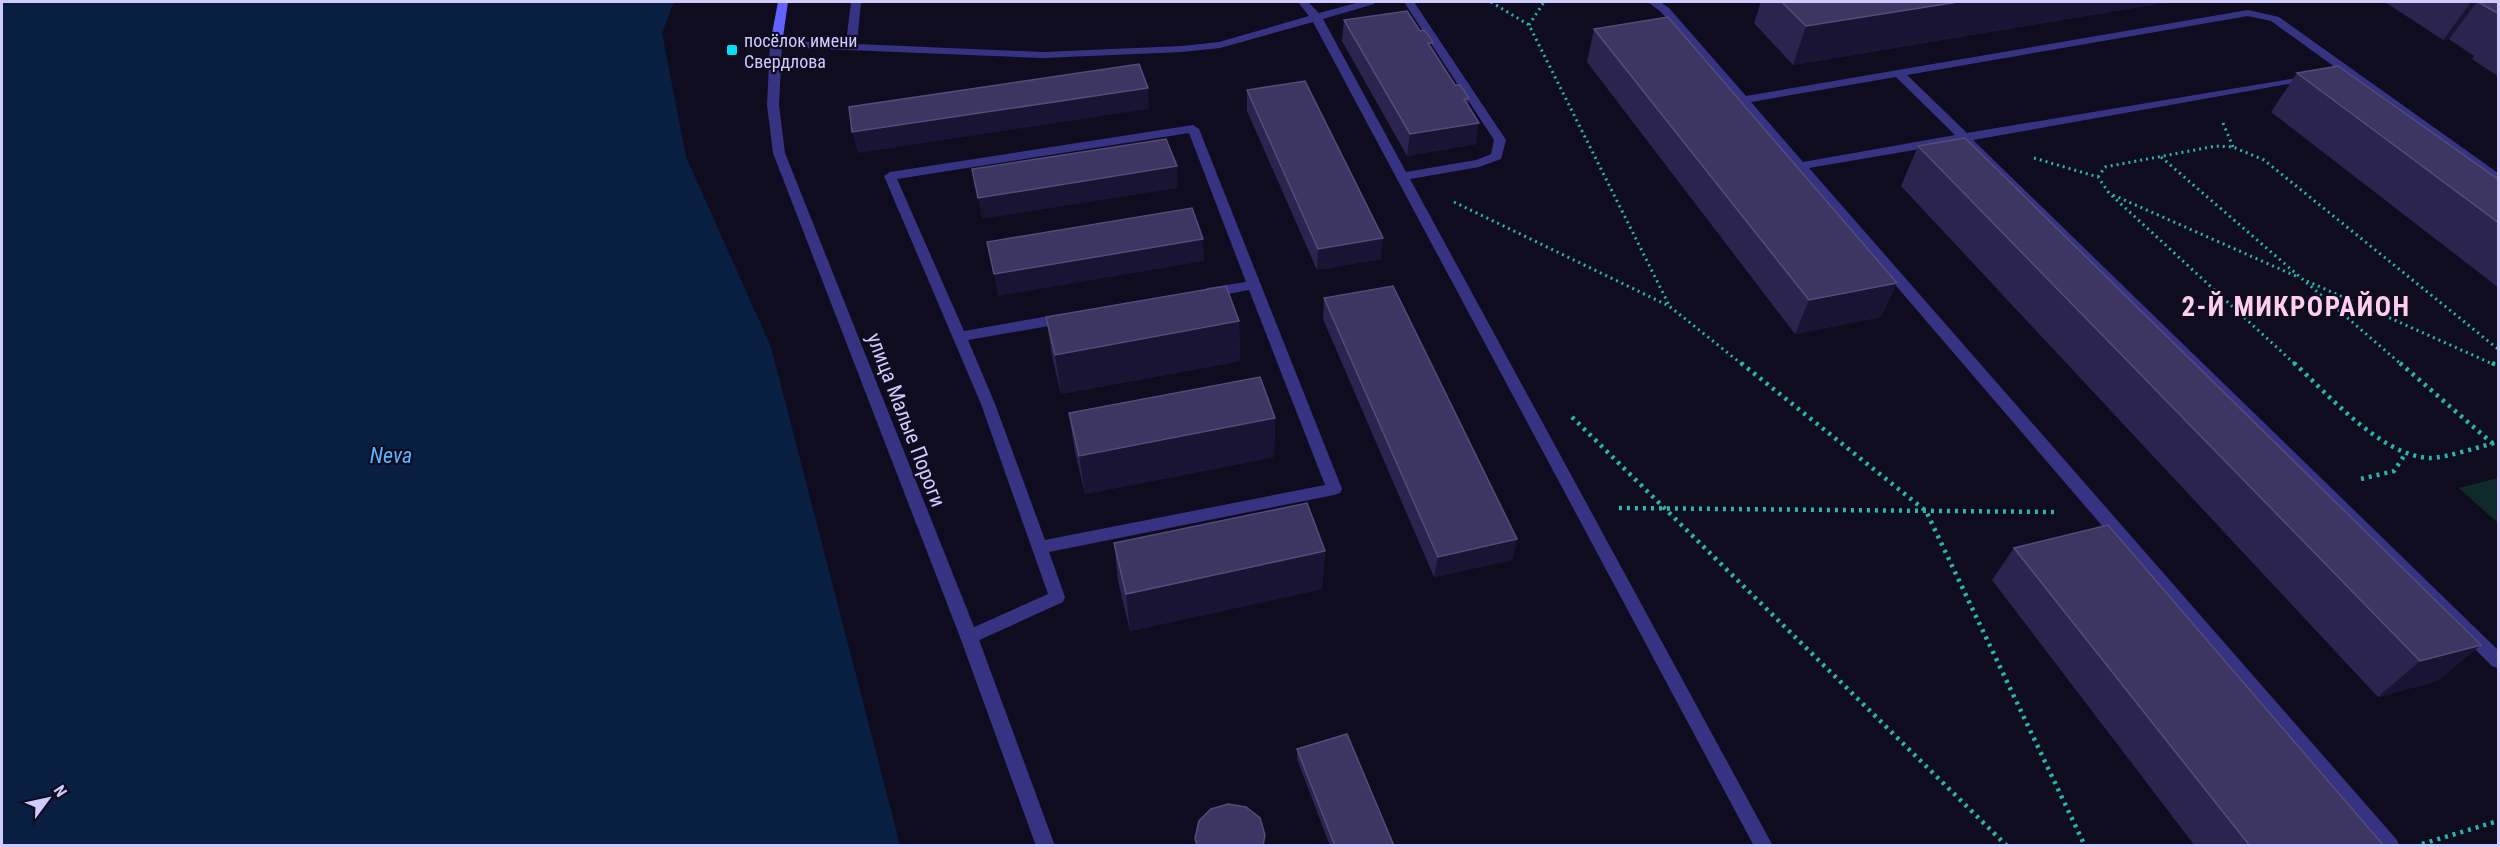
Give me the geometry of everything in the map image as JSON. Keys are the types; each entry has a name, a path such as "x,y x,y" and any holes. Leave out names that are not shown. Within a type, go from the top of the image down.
{"street":[{"name":"улица Малые Пороги","path":"783,2 776,44 773,105 779,153 969,637 1046,846"},
{"path":"851,46 856,2"},
{"path":"1303,2 1316,17 1764,846"},
{"path":"776,44 936,52 1043,54 1182,49 1220,45 1370,2"},
{"path":"1402,177 1479,163 1497,156 1500,140 1409,2"},
{"path":"1653,2 1665,10 2390,846"},
{"path":"1743,100 2248,13 2275,19 2499,179"},
{"path":"1800,166 2347,71"},
{"path":"1898,73 2499,662"},
{"path":"969,637 1057,597 1039,548 988,404 890,176 1193,129 1334,489 1039,548"},
{"path":"1195,295 1254,285"},
{"path":"959,338 1077,316"}],"path":[{"path":"1491,2 1528,25 1669,306"},
{"path":"1528,25 1544,2"},
{"path":"2499,350 2264,160 2233,147 2216,146 2105,167 2098,177 2109,193 2368,431 2406,453 2432,458 2499,442"},
{"path":"2161,157 2493,443"},
{"path":"1402,177 1669,306 1926,511 2085,846"},
{"path":"2109,193 2499,366"},
{"path":"1572,416 2007,846"},
{"path":"2323,489 2394,471 2406,453"},
{"path":"1581,508 2101,513"},
{"path":"2418,845 2499,821"}],"green space":[{"path":"2498,478 2498,523 2459,488"}],"water":[{"name":"Neva","path":"2,2 674,2 662,33 686,157 771,347 900,845 2,845"}],"building":[{"path":"1782,2 1958,2 1806,26"},
{"path":"2478,2 2499,2 2499,14"},
{"path":"1407,11 1420,31 1424,30 1429,36 1433,43 1428,43 1455,85 1460,85 1465,92 1469,99 1464,99 1479,123 1410,134 1344,20"},
{"path":"1668,17 1897,283 1809,300 1594,29"},
{"path":"1139,64 1148,88 852,132 849,107"},
{"path":"2338,66 2499,180 2499,223 2297,73"},
{"path":"1305,81 1383,238 1318,249 1247,90"},
{"path":"1965,138 2481,645 2420,661 1918,146"},
{"path":"1166,139 1177,166 978,198 972,169"},
{"path":"1192,208 1203,239 994,274 987,242"},
{"path":"1226,286 1239,321 1055,355 1046,317"},
{"path":"1393,286 1517,539 1438,557 1324,298"},
{"path":"1260,377 1275,418 1079,456 1069,413"},
{"path":"1307,503 1325,551 1126,594 1114,543"},
{"path":"2108,525 2384,846 2250,846 2014,548"},
{"path":"1347,734 1394,846 1335,846 1297,749"},
{"path":"1228,804 1246,807 1260,818 1265,835 1263,846 1197,846 1195,838 1199,821 1211,809"}],"place":[{"name":"посёлок имени Свердлова","path":"732,50"}],"district":[{"name":"2-Й МИКРОРАЙОН","path":"2296,307"}]}
